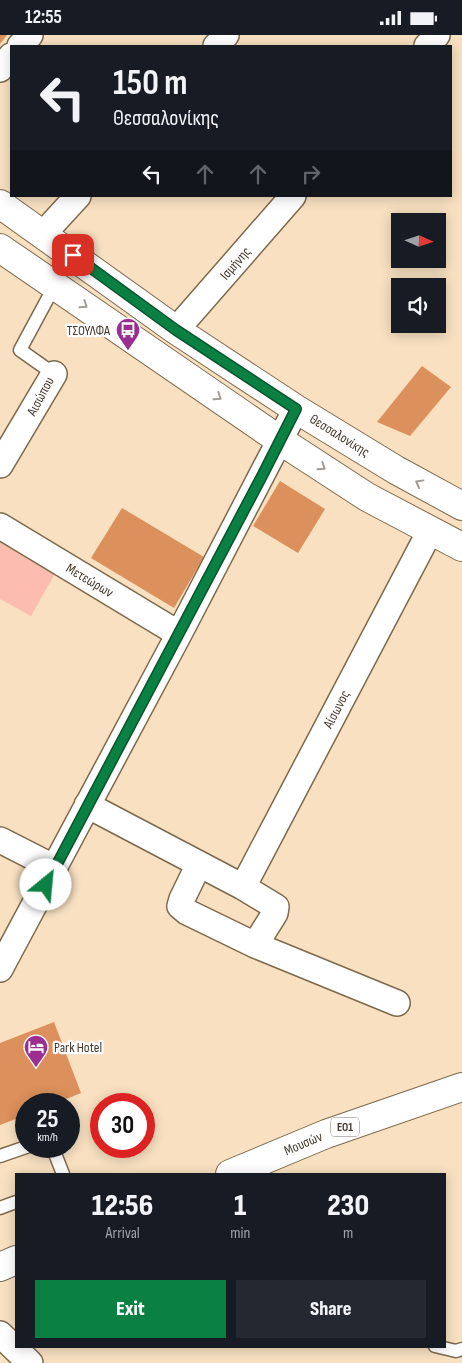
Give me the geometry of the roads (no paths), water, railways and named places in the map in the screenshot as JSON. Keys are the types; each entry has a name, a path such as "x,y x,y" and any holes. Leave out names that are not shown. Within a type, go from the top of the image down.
{"main road":[{"name":"Θεσσαλονίκης","path":"0,204 176,330 296,409 396,470 462,506"},
{"path":"0,248 281,441 367,497 462,547"},
{"name":"Μουσών","path":"232,1173 326,1133 462,1087"},
{"path":"0,1267 15,1260"}],"street":[{"path":"21,45 30,35"},
{"path":"217,45 226,35"},
{"path":"427,45 436,35"},
{"path":"0,69 10,57"},
{"path":"43,234 77,197"},
{"name":"Ισμήνης","path":"176,330 292,197"},
{"name":"Αισώπου","path":"0,465 54,374"},
{"path":"0,969 179,634 296,409"},
{"name":"Μετεώρων","path":"0,526 179,634"},
{"name":"Αίσωνος","path":"243,887 430,531"},
{"path":"88,805 243,887 276,907 275,913 255,945"},
{"path":"0,840 55,868"},
{"path":"200,864 182,899 180,906 186,911 255,945 397,1003"},
{"path":"0,1334 30,1363"}],"lane":[{"name":"Αισώπου","path":"54,374 20,350 55,285"},
{"path":"0,1156 15,1151"},
{"path":"57,1158 63,1173"},
{"path":"0,1208 15,1202"},
{"path":"443,1348 456,1351 462,1349"}],"place":[{"name":"ΤΣΟΥΛΦΑ","path":"128,351"},
{"name":"Park Hotel","path":"36,1068"}]}
